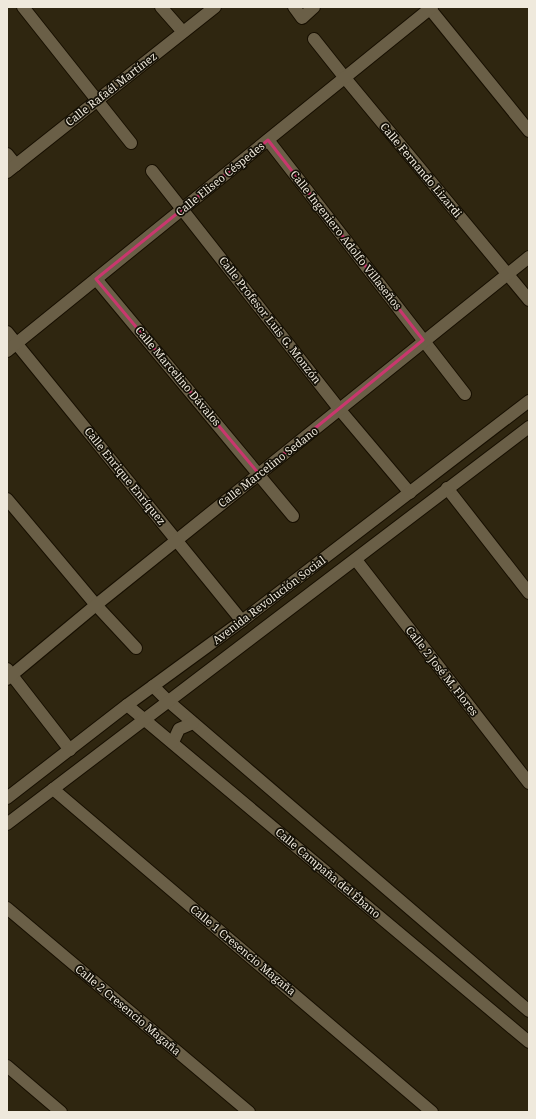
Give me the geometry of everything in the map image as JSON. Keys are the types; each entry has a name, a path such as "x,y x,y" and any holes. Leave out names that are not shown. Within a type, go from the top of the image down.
{"street":[{"path":"23,7 131,143"},
{"path":"161,7 183,32"},
{"name":"Calle Rafaél Martínez","path":"11,169 215,7"},
{"path":"294,7 302,18 314,7"},
{"path":"431,8 529,131"},
{"name":"Calle Eliseo Céspedes","path":"12,347 431,8"},
{"name":"Calle Fernando Lizardi","path":"314,39 529,300"},
{"name":"Calle Ingeniero Adolfo Villaseños","path":"268,140 465,394"},
{"path":"7,154 11,169"},
{"name":"Calle Profesor Luis G. Monzón","path":"152,171 340,410 410,493"},
{"name":"Calle Marcelino Sedano","path":"8,674 340,410 423,340 529,257"},
{"name":"Calle Marcelino Dávalos","path":"96,279 293,516"},
{"name":"Calle Enrique Enríquez","path":"7,332 12,347 225,597 242,621"},
{"name":"Avenida Revolución Social","path":"7,798 127,705 242,621 529,401"},
{"name":"Avenida Revolución Social","path":"7,824 529,427"},
{"path":"448,488 529,593"},
{"path":"7,499 96,604 136,648"},
{"name":"Calle 2 José M. Flores","path":"356,560 529,783"},
{"path":"8,674 70,750"},
{"path":"153,686 193,723 529,1011"},
{"name":"Calle Campaña del Ébano","path":"127,705 529,1042"},
{"path":"173,742 179,729 193,723"},
{"name":"Calle 1 Cresencio Magaña","path":"53,789 432,1112"},
{"name":"Calle 2 Cresencio Magaña","path":"7,908 249,1112"},
{"path":"7,1066 61,1112"}],"highlighted area":[{"path":"268,140 423,340 259,474 96,279"}]}
